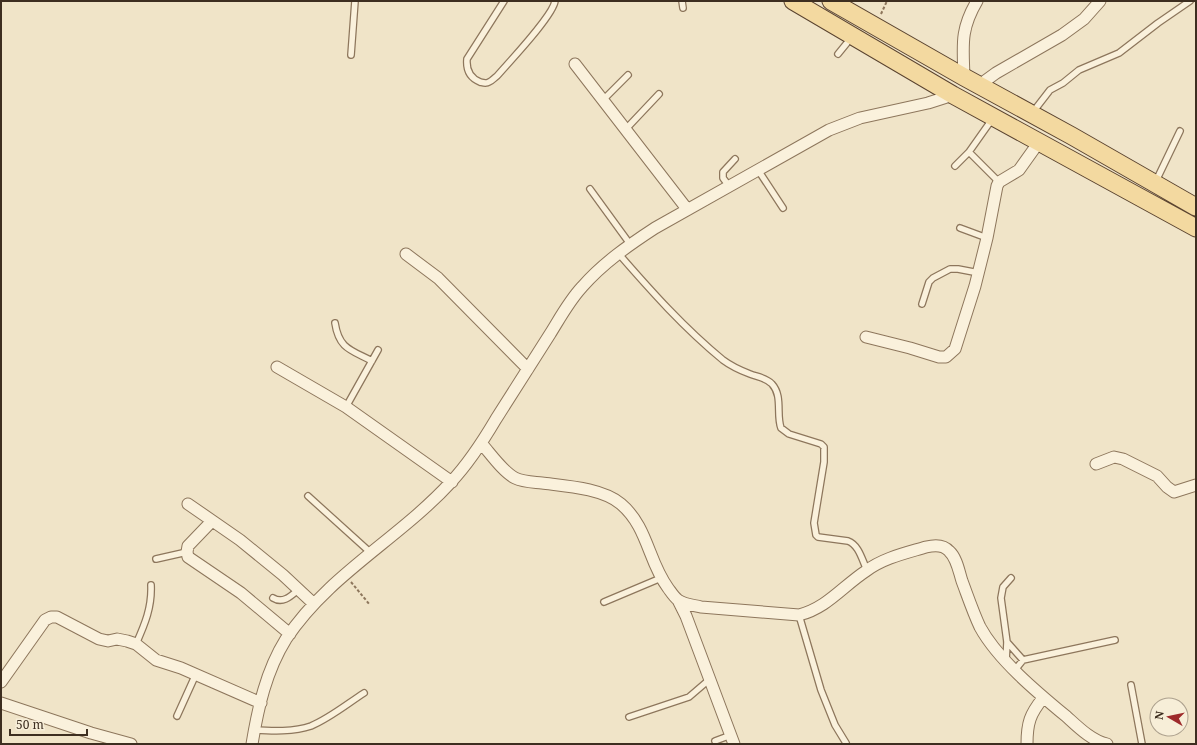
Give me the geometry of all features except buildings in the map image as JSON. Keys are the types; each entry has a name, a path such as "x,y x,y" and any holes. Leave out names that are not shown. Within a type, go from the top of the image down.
{"main road":[{"path":"793,1 953,95 1196,228"},
{"path":"831,1 1196,207"},
{"path":"1063,155 1072,136"}],"street":[{"path":"964,77 963,39 969,15 977,1"},
{"path":"982,87 986,81 996,73 1062,35 1084,19 1100,1"},
{"path":"575,64 602,101 687,209"},
{"path":"252,744 260,703 274,660 305,613 346,575 411,521 452,482 481,443 581,288 597,271 630,244 687,209 829,130 860,118 928,103 953,95"},
{"path":"866,337 939,357 946,357 955,350 979,273 995,194 999,182 1019,170 1039,142"},
{"path":"406,254 438,278 528,369"},
{"path":"277,367 346,407 452,482"},
{"path":"481,443 514,478 523,481 571,487 597,493 612,498 632,516 643,533 661,578 678,600 686,616 732,740"},
{"path":"1096,464 1114,457 1122,459 1157,476 1171,491 1174,492 1196,485"},
{"path":"188,504 258,555 314,604"},
{"path":"212,521 188,546 188,557 241,593 290,634"},
{"path":"678,600 701,607 800,615 828,602 867,570 877,564 935,545 943,546 950,551 956,562 971,607 981,628 992,645 1006,662 1043,698 1086,733 1107,744"},
{"path":"1,682 45,620 51,617 57,617 98,639 108,641 117,639 136,644 156,660 196,674 260,703"},
{"path":"1027,744 1030,715 1043,698"},
{"path":"1,703 91,733 131,744"}],"lane":[{"path":"351,55 355,1"},
{"path":"504,1 467,59 466,67 469,74 474,80 485,84 497,76 548,17 555,4 555,1"},
{"path":"682,1 683,8"},
{"path":"1031,114 1050,90 1063,83 1079,70 1119,53 1190,1"},
{"path":"838,54 852,36"},
{"path":"602,101 628,75"},
{"path":"625,130 659,94"},
{"path":"955,166 969,152 994,118"},
{"path":"1155,183 1180,132"},
{"path":"969,152 999,182"},
{"path":"729,186 723,178 723,172 735,159"},
{"path":"757,169 783,208"},
{"path":"590,189 630,244"},
{"path":"960,228 987,238"},
{"path":"618,253 652,292 686,326 725,361 772,383 776,390 781,428 789,434 821,444 824,447 824,462 814,523 816,535 818,537 848,540 852,542 856,546 867,570"},
{"path":"922,304 929,282 933,278 950,269 979,273"},
{"path":"335,323 339,339 346,347 372,361"},
{"path":"346,407 378,350"},
{"path":"308,496 371,554"},
{"path":"156,559 187,552"},
{"path":"604,602 661,578"},
{"path":"1006,662 1007,642 1001,592 1003,587 1011,578"},
{"path":"136,644 149,612 151,585"},
{"path":"274,598 277,600 286,599 298,590"},
{"path":"800,615 821,690 835,725 846,743"},
{"path":"1015,670 1023,660 1115,640"},
{"path":"1007,642 1023,660"},
{"path":"177,716 196,674"},
{"path":"629,717 689,696 710,679"},
{"path":"1131,685 1142,744"},
{"path":"254,730 274,731 310,726 324,719 364,693"},
{"path":"715,741 732,740"}],"path":[{"path":"346,575 370,606"}]}
